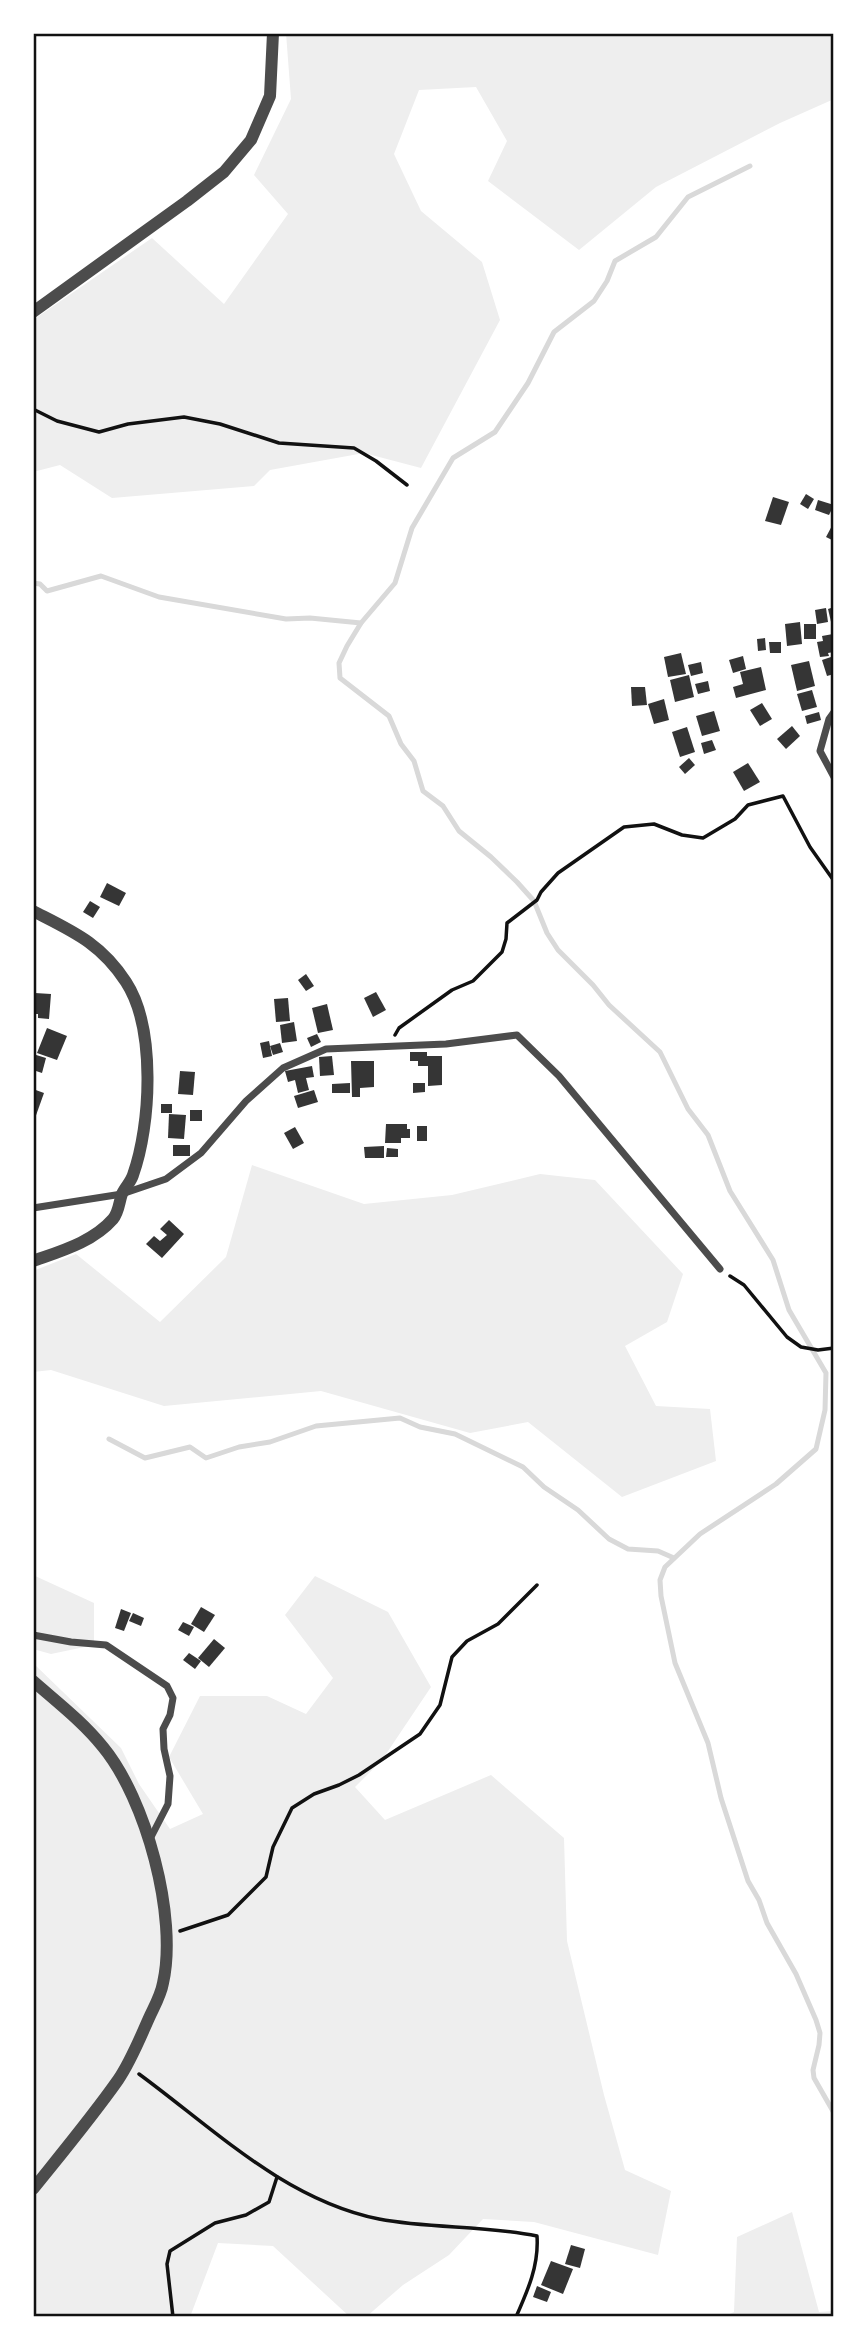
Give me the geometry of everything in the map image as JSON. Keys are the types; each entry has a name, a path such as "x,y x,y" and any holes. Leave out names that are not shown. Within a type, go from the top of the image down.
{"street":[{"path":"33,312 224,172 251,140 270,96 273,33"},
{"path":"834,712 829,719 820,751 834,778"},
{"path":"33,911 90,942 105,955 127,984 143,1028 148,1080 146,1120 133,1178 122,1194 115,1217 76,1245 33,1261"},
{"path":"33,1208 122,1194 166,1179 201,1153 246,1101 283,1068 326,1049 446,1044 517,1035 559,1076 720,1269"},
{"path":"33,1634 71,1642 106,1645 167,1686 173,1698 170,1715 163,1730 170,1776 168,1804 149,1842"},
{"path":"33,1681 103,1747 128,1787 138,1808 161,1884 166,1939 163,1985 127,2065 120,2078 33,2189"}],"path":[{"path":"33,408 57,421 99,432 128,424 184,417 220,424 279,443 354,448 407,485"},
{"path":"388,1045 399,1028 452,990 473,981 502,952 507,923 537,900 558,873 624,827 654,824 682,835 703,838 735,819 748,806 783,796 810,847 834,881"},
{"path":"720,1269 744,1285 787,1337 801,1347 818,1350 834,1348"},
{"path":"166,1939 183,1930 228,1915 266,1877 273,1847 292,1808 314,1794 359,1775 420,1734 440,1705 452,1657 467,1641 498,1624 537,1585"},
{"path":"127,2065 277,2177 294,2188 344,2210 380,2219 505,2230 537,2236 538,2253 530,2284 516,2317"},
{"path":"173,2317 167,2264 170,2251 215,2223 246,2215 269,2202 277,2177"}],"shaded area":[{"path":"286,33 834,33 834,99 780,123 656,187 579,250 488,181 507,141 476,87 419,90 394,154 421,211 482,262 500,320 421,468 364,453 270,470 254,486 112,498 60,465 33,472 33,320 152,238 224,304 288,214 254,175 291,99"},
{"path":"252,1165 364,1204 452,1195 540,1174 595,1180 683,1274 667,1322 625,1346 656,1406 710,1409 716,1461 622,1497 528,1422 470,1433 321,1391 164,1406 51,1370 33,1372 33,1271 76,1254 160,1322 226,1257"},
{"path":"33,1575 94,1603 94,1645 51,1654 33,1649"},
{"path":"315,1576 388,1612 431,1687 382,1760 355,1787 385,1820 491,1775 564,1838 567,1941 625,2170 671,2191 658,2255 534,2222 483,2219 449,2255 403,2285 366,2317 350,2317 273,2246 218,2243 190,2317 33,2317 33,1663 121,1748 139,1784 170,1829 203,1814 169,1757 200,1696 267,1696 306,1714 333,1678 285,1615"},
{"path":"792,2212 819,2312 834,2311 834,2317 723,2317 734,2312 737,2237"}],"building":[{"path":"806,494 814,499 808,509 800,504"},
{"path":"773,497 789,502 781,525 765,521"},
{"path":"818,500 834,505 829,515 815,510"},
{"path":"834,522 834,541 826,537"},
{"path":"834,607 834,626 832,626 828,609"},
{"path":"826,608 828,622 817,624 815,610"},
{"path":"800,622 802,644 787,646 785,624"},
{"path":"804,624 816,624 816,639 804,639"},
{"path":"833,634 834,652 820,657 817,642 823,641 822,636"},
{"path":"765,638 766,650 758,651 757,639"},
{"path":"769,642 781,642 781,653 770,653"},
{"path":"681,653 686,674 668,677 664,657"},
{"path":"743,656 746,669 733,673 729,660"},
{"path":"834,656 834,674 827,676 822,660"},
{"path":"809,661 815,686 797,691 791,665"},
{"path":"701,662 703,673 691,676 688,665"},
{"path":"761,667 766,690 736,698 733,687 743,684 740,672"},
{"path":"689,675 694,697 675,702 670,680"},
{"path":"708,681 710,691 698,694 695,684"},
{"path":"631,687 645,687 647,705 632,706"},
{"path":"812,690 817,707 802,711 797,694"},
{"path":"664,699 669,720 654,724 648,704"},
{"path":"762,703 772,719 760,726 750,710"},
{"path":"714,711 720,731 702,736 696,716"},
{"path":"819,712 821,720 807,724 805,716"},
{"path":"792,726 800,736 786,749 777,739"},
{"path":"687,727 695,752 680,757 672,732"},
{"path":"712,740 716,750 704,754 701,743"},
{"path":"689,758 695,765 685,774 679,767"},
{"path":"748,763 760,782 744,791 733,772"},
{"path":"107,883 126,893 119,906 100,897"},
{"path":"90,901 100,907 93,918 83,912"},
{"path":"306,974 314,986 306,991 298,980"},
{"path":"376,992 386,1010 373,1017 364,998"},
{"path":"35,993 51,994 49,1019 38,1018 36,1014 33,1025"},
{"path":"288,998 290,1021 276,1022 274,999"},
{"path":"327,1004 333,1030 318,1033 312,1008"},
{"path":"294,1022 297,1041 282,1043 280,1025"},
{"path":"47,1028 67,1036 57,1060 37,1053"},
{"path":"317,1034 321,1042 311,1047 307,1038"},
{"path":"269,1041 272,1056 263,1058 260,1043"},
{"path":"280,1043 283,1052 273,1055 270,1046"},
{"path":"410,1052 427,1052 427,1056 442,1056 442,1085 428,1086 428,1066 418,1066 418,1061 410,1061"},
{"path":"33,1054 46,1058 42,1073 33,1070"},
{"path":"332,1056 334,1075 320,1076 319,1057"},
{"path":"351,1061 374,1061 374,1087 360,1088 360,1097 352,1097"},
{"path":"312,1066 314,1077 306,1078 309,1090 298,1093 295,1080 288,1082 285,1071"},
{"path":"180,1071 195,1072 193,1095 178,1094"},
{"path":"350,1083 350,1093 332,1093 332,1084"},
{"path":"413,1083 425,1083 425,1092 413,1093"},
{"path":"33,1089 44,1093 34,1121 33,1121"},
{"path":"314,1090 318,1102 298,1108 294,1096"},
{"path":"161,1104 172,1104 172,1113 161,1113"},
{"path":"190,1110 202,1110 202,1121 190,1121"},
{"path":"169,1114 186,1115 184,1139 168,1138"},
{"path":"386,1124 407,1124 410,1138 401,1138 401,1143 385,1143"},
{"path":"417,1126 427,1126 427,1141 417,1141"},
{"path":"295,1127 304,1143 293,1149 284,1133"},
{"path":"173,1145 190,1145 190,1156 173,1156"},
{"path":"384,1146 384,1158 365,1158 364,1147"},
{"path":"387,1148 398,1149 398,1157 386,1157"},
{"path":"169,1220 184,1234 162,1258 146,1244 154,1236 160,1241 167,1235 160,1229"},
{"path":"201,1607 215,1615 204,1632 191,1624"},
{"path":"121,1609 131,1613 124,1631 115,1628"},
{"path":"133,1613 144,1618 141,1626 129,1621"},
{"path":"183,1622 194,1627 189,1636 178,1630"},
{"path":"214,1639 225,1648 209,1667 198,1658"},
{"path":"189,1653 201,1661 195,1669 183,1660"},
{"path":"571,2245 585,2249 580,2268 565,2264"},
{"path":"551,2261 573,2269 563,2294 541,2285"},
{"path":"537,2286 551,2292 547,2302 533,2297"}],"waterway":[{"path":"750,166 688,197 656,237 615,261 607,281 594,301 554,332 528,383 495,432 453,458 412,528 395,583 361,623 339,663 340,678 389,716 401,744 414,761 423,791 443,806 459,831 517,882 534,901 547,933 558,950 609,1005 660,1052 688,1109 708,1135 730,1191 773,1260 789,1310 826,1373 825,1410 816,1449 776,1484 700,1534 665,1567 660,1580 675,1663 708,1743 721,1798 748,1881 759,1900 767,1923 796,1974 816,2020 820,2033 814,2078 834,2113"},
{"path":"33,583 40,584 47,591 101,576 159,597 286,619 310,618 361,623"},
{"path":"109,1439 145,1458 190,1447 206,1458 239,1447 270,1442 316,1426 400,1418 420,1427 455,1434 523,1467 544,1487 578,1510 609,1539 628,1549 658,1551 674,1558"}]}
